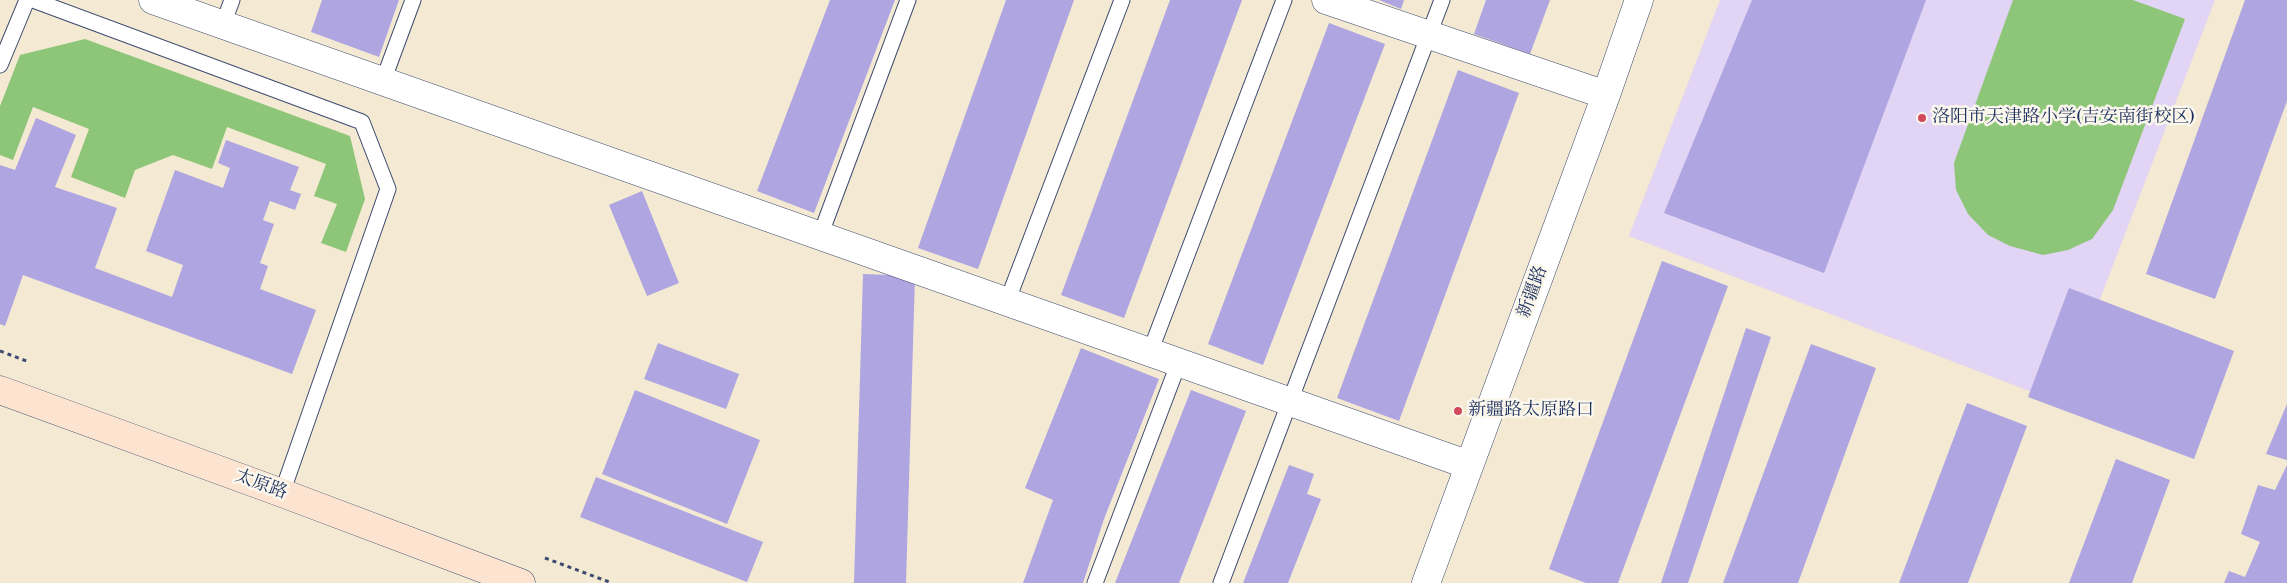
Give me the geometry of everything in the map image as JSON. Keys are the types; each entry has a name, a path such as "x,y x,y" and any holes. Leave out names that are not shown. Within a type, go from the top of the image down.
{"main road":[{"name":"太原路","path":"0,390 521,583"}],"street":[{"path":"153,0 228,12 383,81 1469,465"},
{"path":"1326,0 1606,95"},
{"name":"新疆路","path":"1426,583 1606,95 1639,0"}],"lane":[{"path":"0,65 27,0"},
{"path":"33,0 362,122 388,189 282,493"},
{"path":"383,81 412,0"},
{"path":"820,236 908,0"},
{"path":"1008,302 1122,0"},
{"path":"1150,352 1284,0"},
{"path":"1221,583 1442,0"},
{"path":"1095,583 1178,362"}],"shaded area":[{"name":"洛阳市天津路小学(吉安南街校区)","path":"1720,0 2215,0 2060,403 1629,236"}],"green space":[{"path":"2013,0 2133,0 2185,19 2113,210 2092,239 2068,250 2043,255 2010,246 1988,235 1968,214 1956,190 1954,163"},
{"path":"85,39 350,136 365,199 346,252 321,243 337,204 314,196 326,164 227,127 212,169 173,155 135,170 125,198 71,177 89,129 33,107 13,160 0,155 0,106 20,55"}],"building":[{"path":"322,0 399,0 379,57 311,32"},
{"path":"830,0 895,0 814,213 757,191"},
{"path":"1006,0 1074,0 978,269 918,248"},
{"path":"1170,0 1242,0 1124,318 1061,295"},
{"path":"1379,0 1404,0 1401,9"},
{"path":"1486,0 1550,0 1530,54 1474,34"},
{"path":"1752,0 1926,0 1824,273 1664,213"},
{"path":"2245,0 2287,0 2287,101 2215,299 2146,274"},
{"path":"1329,23 1385,44 1263,365 1208,344"},
{"path":"1458,70 1519,93 1399,421 1337,398"},
{"path":"36,118 76,135 55,187 117,208 95,268 172,297 183,265 146,251 175,170 223,188 230,168 218,163 226,140 299,167 290,190 301,194 295,210 270,201 263,220 274,224 260,263 268,266 260,289 316,310 292,374 23,275 5,326 0,324 0,165 15,170"},
{"path":"642,191 679,283 647,296 609,205"},
{"path":"1662,261 1728,286 1618,583 1586,583 1549,569"},
{"path":"863,274 915,276 906,583 854,583"},
{"path":"2069,288 2234,351 2194,459 2028,397"},
{"path":"1746,328 1771,337 1688,583 1661,583"},
{"path":"658,343 739,374 726,409 644,379"},
{"path":"1811,344 1876,368 1798,583 1723,583"},
{"path":"1081,348 1159,379 1104,519 1083,583 1023,583 1053,500 1025,488"},
{"path":"635,390 760,440 727,524 602,474"},
{"path":"1191,390 1246,411 1179,583 1115,583"},
{"path":"1967,403 2027,426 1968,583 1899,583"},
{"path":"2287,404 2287,460 2266,454"},
{"path":"2116,459 2170,480 2132,583 2069,583"},
{"path":"1289,465 1314,474 1307,494 1321,499 1288,583 1243,583"},
{"path":"2287,465 2287,583 2224,583 2229,571 2245,577 2260,542 2241,534 2258,485 2275,490"},
{"path":"596,477 763,542 747,582 580,517"}],"place":[{"name":"洛阳市天津路小学(吉安南街校区)","path":"1922,118"},
{"name":"新疆路太原路口","path":"1458,411"}]}
